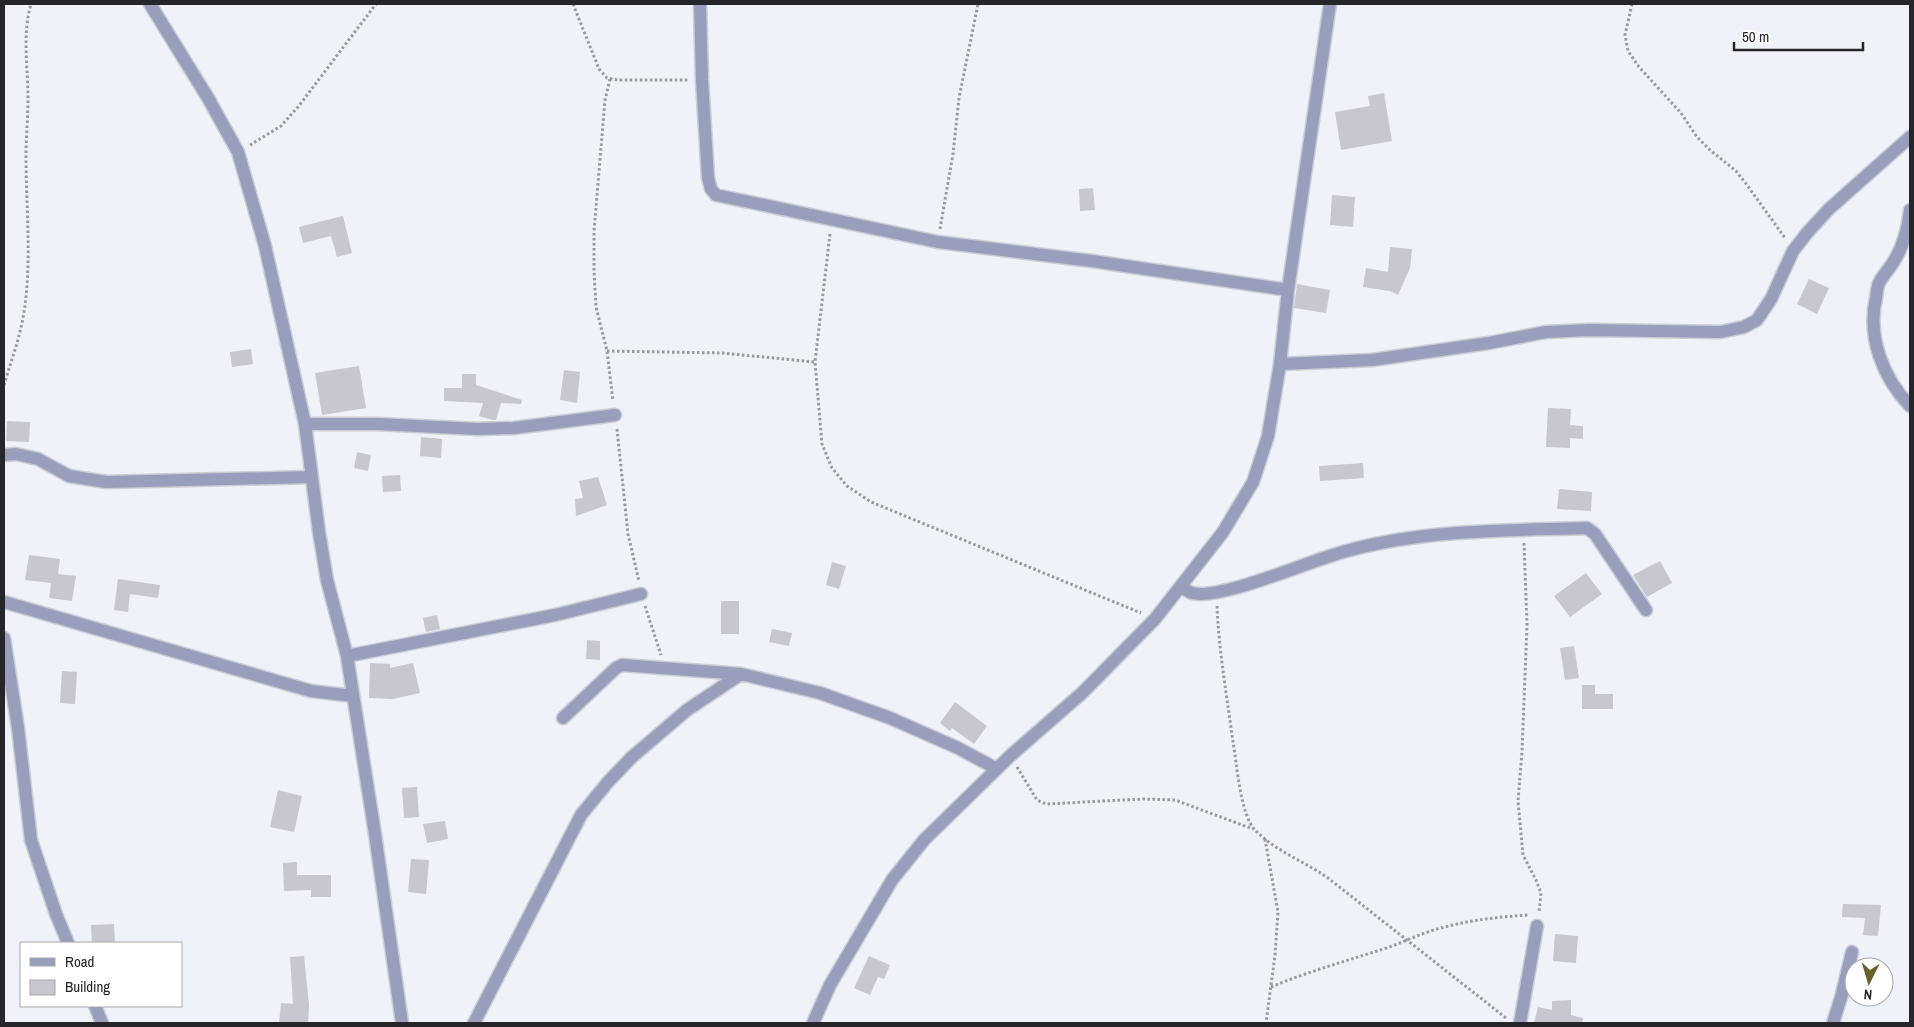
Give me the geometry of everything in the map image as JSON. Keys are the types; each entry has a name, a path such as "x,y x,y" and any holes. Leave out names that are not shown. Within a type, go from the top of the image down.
{"street":[{"path":"150,4 208,98 238,152 265,246 305,424 327,580 347,656 402,1023"},
{"path":"700,4 708,178 711,189 716,195 938,242 1092,261 1288,290"},
{"path":"813,1023 830,985 892,880 924,840 1010,756 1082,693 1156,619 1223,532 1253,482 1268,436 1280,364 1288,290 1330,4"},
{"path":"1280,364 1372,360 1489,343 1546,332 1589,330 1721,332 1744,327 1757,320 1772,299 1794,251 1807,232 1829,209 1910,137"},
{"path":"1910,210 1907,233 1901,249 1879,283 1872,322 1875,343 1884,367 1898,394 1910,406"},
{"path":"305,424 378,424 477,429 514,428 615,415"},
{"path":"4,454 16,454 38,459 69,476 106,482 311,477"},
{"path":"1182,587 1192,593 1216,593 1359,548 1421,536 1587,528 1595,534 1646,610"},
{"path":"347,656 555,615 641,594"},
{"path":"4,602 311,691 353,696"},
{"path":"4,638 18,728 31,840 68,942"},
{"path":"562,718 616,668 622,665 741,674 820,693 890,718 958,748 997,769"},
{"path":"474,1023 581,815 608,782 632,757 687,710 741,674"},
{"path":"1520,1023 1538,920"},
{"path":"1833,1023 1852,952"},
{"path":"94,1007 102,1023"}],"path":[{"path":"4,386 18,343 24,311 27,271 26,157 28,98 26,50 30,4"},
{"path":"238,152 281,126 376,4"},
{"path":"573,4 599,69 610,79 702,80"},
{"path":"938,242 953,154 959,98 978,4"},
{"path":"1632,4 1625,35 1628,51 1639,67 1681,113 1697,137 1736,171 1748,185 1794,251"},
{"path":"610,79 605,100 594,251 596,307 607,350 628,534 641,594 665,668"},
{"path":"832,220 815,362 822,444 832,468 847,486 871,502 1156,619"},
{"path":"607,350 722,353 815,362"},
{"path":"1271,987 1306,973 1440,928 1489,918 1538,920 1541,893 1524,855 1518,801 1522,752 1526,625 1524,530"},
{"path":"1216,593 1219,649 1242,798 1253,829"},
{"path":"1010,756 1037,800 1041,802 1053,804 1143,799 1175,800 1253,829 1283,852 1309,864 1328,878 1513,1023"},
{"path":"1265,839 1278,912 1266,1023"}],"building":[{"path":"1384,93 1392,141 1341,150 1335,112 1370,106 1368,96"},
{"path":"1093,188 1095,210 1080,211 1079,189"},
{"path":"1332,195 1355,197 1353,227 1330,225"},
{"path":"343,216 352,253 337,257 331,236 303,243 299,227"},
{"path":"1390,247 1412,249 1410,268 1398,295 1390,291 1363,287 1366,268 1388,272"},
{"path":"1809,279 1829,288 1817,314 1797,304"},
{"path":"1297,284 1330,290 1326,313 1294,308"},
{"path":"251,349 253,364 232,367 230,352"},
{"path":"359,366 366,408 322,415 315,373"},
{"path":"564,370 580,372 577,403 560,400"},
{"path":"462,374 476,374 476,385 522,400 521,404 501,403 496,420 493,420 479,416 483,403 444,401 444,388 462,388"},
{"path":"1548,408 1571,409 1570,425 1583,426 1583,439 1570,438 1570,448 1546,447"},
{"path":"7,421 30,422 29,442 6,441"},
{"path":"421,437 442,439 441,458 420,456"},
{"path":"357,452 371,455 368,471 354,468"},
{"path":"1363,463 1364,478 1320,481 1319,466"},
{"path":"400,475 401,491 383,492 382,476"},
{"path":"598,477 607,505 576,516 575,499 583,498 579,481"},
{"path":"1559,489 1592,492 1591,511 1557,509"},
{"path":"29,555 60,559 58,574 76,576 72,601 49,598 51,583 25,580"},
{"path":"1660,561 1672,583 1647,597 1633,575"},
{"path":"832,562 846,566 839,589 826,585"},
{"path":"1586,573 1602,594 1570,617 1554,596"},
{"path":"118,579 160,585 158,598 130,594 128,612 114,610"},
{"path":"721,601 739,601 739,634 721,634"},
{"path":"437,615 440,629 426,632 423,618"},
{"path":"772,629 792,633 789,646 769,642"},
{"path":"587,640 600,641 600,660 586,659"},
{"path":"1574,646 1579,678 1565,680 1560,648"},
{"path":"370,663 390,664 390,668 413,663 420,693 393,699 369,698"},
{"path":"62,671 77,672 75,704 60,703"},
{"path":"1582,685 1595,685 1595,694 1613,694 1613,709 1582,709"},
{"path":"955,702 987,726 974,744 952,728 950,731 940,723"},
{"path":"417,787 419,817 404,818 402,788"},
{"path":"278,790 302,796 294,832 270,827"},
{"path":"445,821 448,839 427,843 423,824"},
{"path":"411,859 429,860 426,894 408,892"},
{"path":"297,862 297,875 331,875 331,897 311,897 311,890 284,891 283,863"},
{"path":"1843,904 1881,905 1878,936 1863,935 1865,918 1842,917"},
{"path":"114,924 115,942 92,942 91,925"},
{"path":"1555,934 1578,936 1576,963 1553,961"},
{"path":"304,956 309,1005 308,1023 279,1023 281,1003 293,1004 290,957"},
{"path":"869,956 890,965 884,979 878,977 870,995 854,988"},
{"path":"1571,1000 1571,1015 1583,1018 1582,1023 1534,1023 1538,1007 1552,1010 1552,1001"}]}
